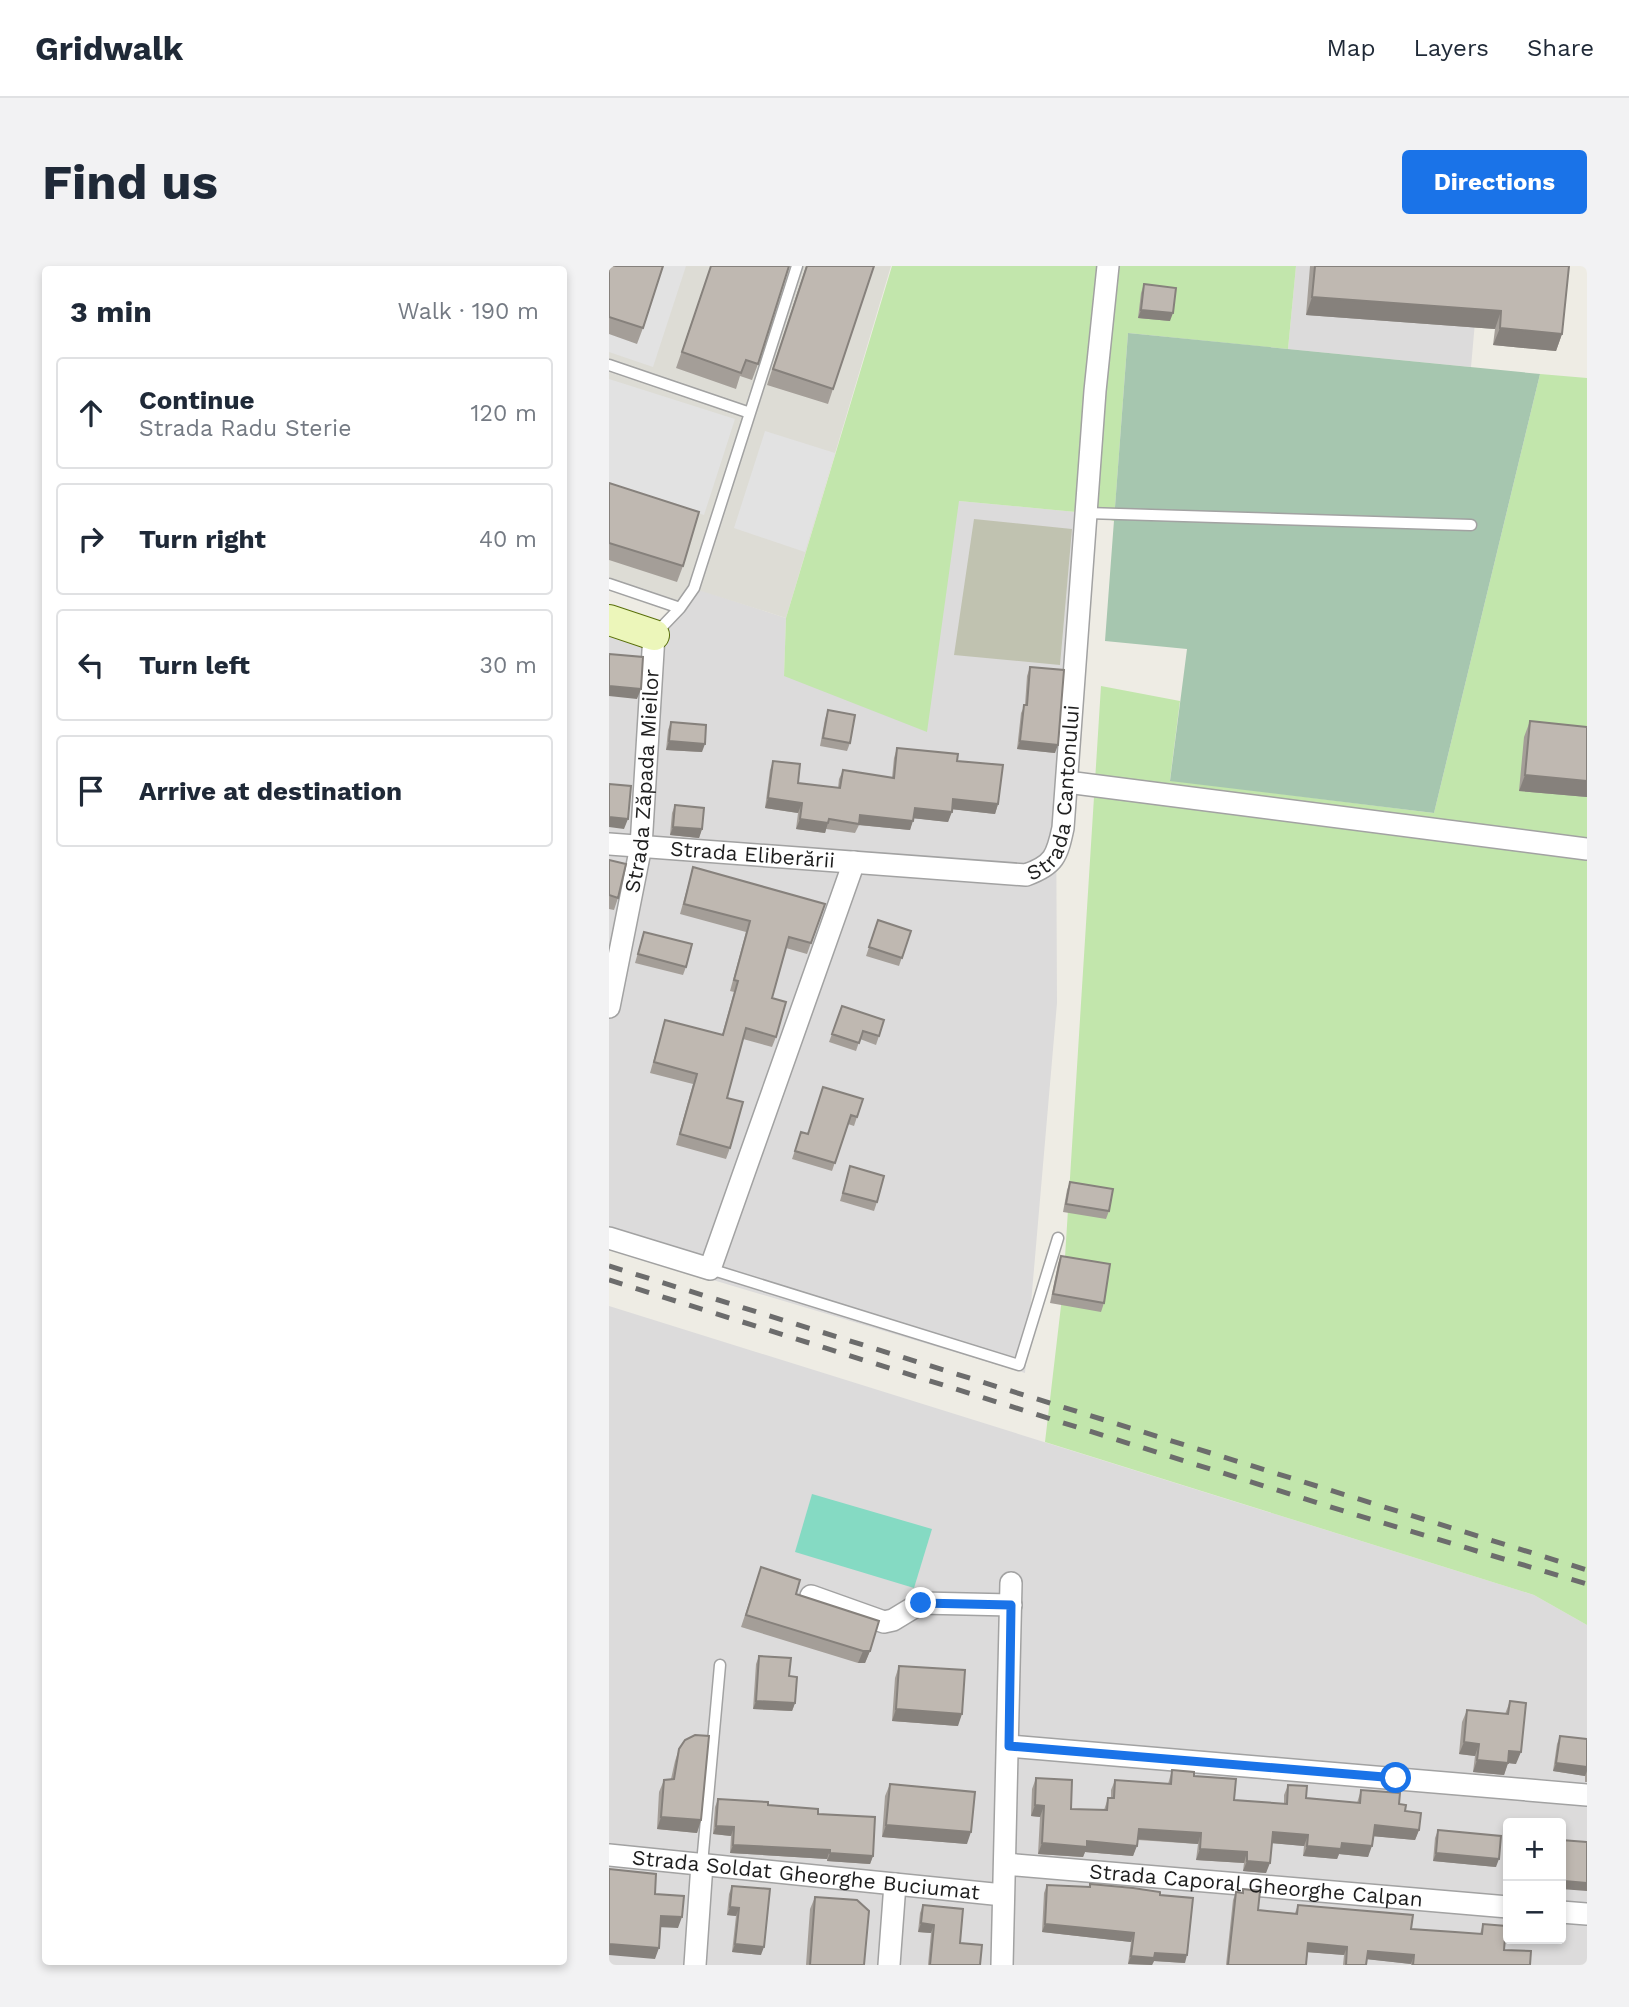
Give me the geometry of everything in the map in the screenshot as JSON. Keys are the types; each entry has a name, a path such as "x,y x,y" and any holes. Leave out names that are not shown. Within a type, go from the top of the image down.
{"street":[{"name":"Strada Cantonului","path":"854,862 1026,875 1046,868 1058,851 1067,782 1095,391 1108,266"},
{"path":"609,620 654,635"},
{"name":"Strada Zăpada Mieilor","path":"609,1007 641,846 654,635"},
{"path":"1067,782 1587,849"},
{"name":"Strada Eliberării","path":"609,844 854,862"},
{"path":"609,1238 710,1269 854,862"},
{"path":"1002,1965 1011,1583"},
{"path":"811,1597 884,1622 893,1620 921,1603 1011,1605"},
{"path":"1009,1746 1587,1796"},
{"name":"Strada Soldat Gheorghe Buciumat","path":"609,1855 1003,1895"},
{"path":"695,1965 702,1864"},
{"name":"Strada Caporal Gheorghe Calpan","path":"1005,1864 1503,1907"},
{"path":"889,1965 895,1884"},
{"path":"1566,1912 1587,1914"}],"lane":[{"path":"654,635 694,589 797,266"},
{"path":"609,365 750,413"},
{"path":"1087,513 1471,525"},
{"path":"609,584 680,608"},
{"path":"710,1269 1019,1365 1058,1238"},
{"path":"702,1864 720,1665"}],"shaded area":[{"path":"609,266 891,266 786,618 695,589 680,608 609,586"},
{"path":"662,266 686,266 653,367 609,352 609,334"},
{"path":"1296,266 1480,266 1471,367 1288,349"},
{"path":"609,379 735,419 704,515 609,484"},
{"path":"765,431 835,453 805,552 734,528"},
{"path":"959,501 1087,513 1056,789 1057,1003 1025,1373 609,1249 609,620 654,634 694,588 786,618 784,676"},
{"path":"974,519 1072,529 1060,665 954,655"},
{"path":"609,1306 1534,1595 1587,1625 1587,1965 609,1965"}],"green space":[{"path":"892,266 1296,266 1288,349 1128,333 1114,521 1087,513 959,501 927,732 784,676 786,618"},
{"path":"1128,333 1540,374 1434,813 1170,781 1187,649 1105,641"},
{"path":"1540,374 1587,378 1587,1625 1534,1595 1045,1442 1063,1289 1101,686 1180,701 1170,780 1434,813"},
{"path":"812,1494 932,1529 914,1588 795,1552"}],"building":[{"path":"609,266 663,266 643,328 609,317"},
{"path":"711,266 789,266 758,364 746,360 741,373 682,352"},
{"path":"807,266 874,266 833,389 773,369"},
{"path":"1315,266 1569,266 1562,334 1500,328 1501,311 1312,297"},
{"path":"1144,284 1176,288 1173,313 1141,310"},
{"path":"609,483 699,512 683,566 609,543"},
{"path":"609,654 643,657 641,689 609,686"},
{"path":"1030,667 1064,670 1058,745 1020,741 1024,705 1027,705"},
{"path":"828,710 855,715 850,743 823,738"},
{"path":"1530,721 1587,727 1587,781 1525,775"},
{"path":"671,722 706,725 705,744 669,741"},
{"path":"897,748 958,754 957,761 1003,765 998,804 953,799 952,812 915,808 913,821 860,815 859,824 829,819 828,823 800,819 802,803 768,798 773,761 800,764 798,783 840,788 843,770 894,778"},
{"path":"609,784 631,786 628,819 609,817"},
{"path":"675,805 704,808 702,829 673,827"},
{"path":"609,860 626,864 618,898 609,895"},
{"path":"693,867 825,904 811,943 789,937 772,998 786,1002 776,1037 746,1028 727,1098 743,1102 730,1148 680,1134 697,1074 654,1062 665,1020 723,1035 738,981 734,980 750,921 684,904"},
{"path":"878,920 911,931 902,958 869,947"},
{"path":"644,932 692,944 686,967 638,954"},
{"path":"842,1006 884,1020 879,1036 863,1031 859,1043 832,1034"},
{"path":"823,1087 863,1099 857,1117 851,1115 835,1163 795,1151 801,1132 808,1134"},
{"path":"850,1166 884,1176 877,1202 843,1193"},
{"path":"1070,1182 1113,1189 1109,1211 1066,1204"},
{"path":"1061,1256 1110,1264 1104,1303 1053,1294"},
{"path":"761,1567 800,1580 796,1594 879,1621 870,1651 746,1615"},
{"path":"759,1656 791,1658 789,1676 797,1677 795,1703 756,1701"},
{"path":"899,1666 965,1670 962,1714 896,1709"},
{"path":"1510,1701 1526,1703 1521,1752 1509,1751 1508,1763 1477,1760 1479,1744 1464,1742 1467,1710 1508,1714"},
{"path":"695,1735 709,1736 701,1820 661,1817 664,1780 674,1779 679,1749 685,1740"},
{"path":"1560,1736 1587,1739 1587,1767 1556,1763"},
{"path":"1172,1770 1194,1772 1194,1776 1236,1779 1234,1800 1287,1804 1288,1785 1307,1786 1306,1798 1360,1803 1361,1790 1400,1793 1399,1804 1406,1805 1405,1811 1421,1813 1419,1830 1375,1825 1372,1846 1342,1843 1341,1849 1307,1846 1308,1835 1273,1832 1270,1863 1247,1861 1247,1852 1200,1849 1201,1833 1139,1829 1137,1846 1087,1841 1087,1847 1042,1843 1044,1806 1035,1805 1036,1778 1072,1780 1071,1809 1107,1810 1108,1798 1114,1798 1115,1780 1171,1784"},
{"path":"890,1784 975,1792 971,1832 886,1825"},
{"path":"718,1799 818,1809 818,1814 875,1817 873,1856 830,1853 830,1850 733,1845 734,1827 716,1826"},
{"path":"1438,1830 1501,1836 1499,1859 1436,1853"},
{"path":"1566,1840 1587,1842 1587,1883 1566,1881"},
{"path":"609,1869 656,1874 655,1894 684,1896 682,1917 661,1916 659,1948 609,1944"},
{"path":"1090,1884 1193,1898 1187,1955 1155,1953 1154,1958 1131,1956 1134,1933 1045,1924 1047,1885 1090,1887"},
{"path":"732,1886 770,1889 764,1947 735,1944 739,1908 730,1907"},
{"path":"1243,1889 1260,1891 1258,1910 1297,1914 1298,1905 1413,1915 1411,1929 1482,1934 1483,1924 1503,1926 1504,1950 1531,1951 1530,1965 1413,1965 1414,1955 1368,1951 1366,1965 1346,1965 1347,1947 1308,1943 1306,1965 1228,1965 1236,1892 1243,1893"},
{"path":"815,1897 857,1900 869,1911 864,1965 810,1965"},
{"path":"923,1905 963,1909 960,1943 982,1945 980,1965 930,1965 934,1925 921,1923"}],"railway":[{"path":"609,1266 1587,1570"},
{"path":"609,1280 1350,1513 1587,1584"}],"route":[{"path":"921,1603 1011,1605 1009,1746 1396,1778"}]}
